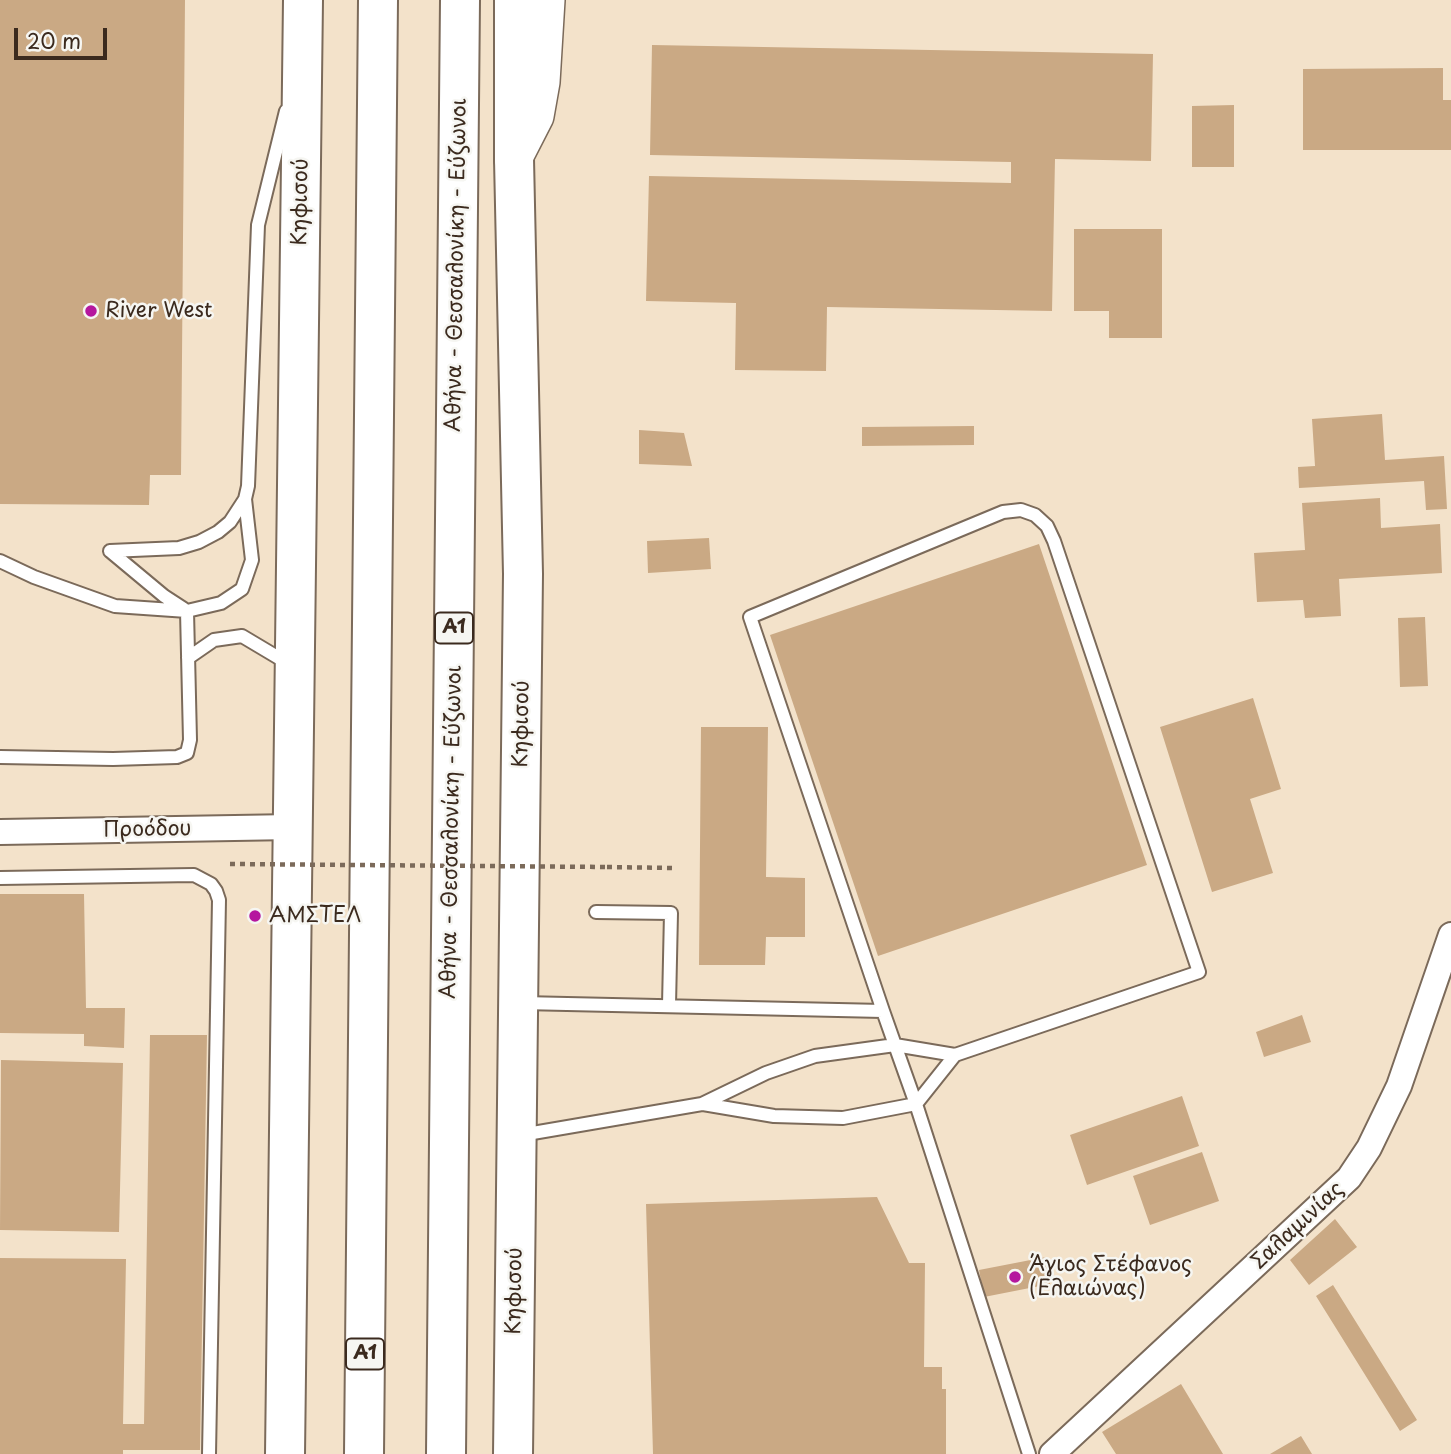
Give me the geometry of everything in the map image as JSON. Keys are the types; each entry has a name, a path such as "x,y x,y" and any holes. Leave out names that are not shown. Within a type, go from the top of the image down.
{"main road":[{"name":"Κηφισού","path":"282,1432 293,827 303,0"},
{"name":"Α1","path":"365,1454 378,0"},
{"name":"Αθήνα - Θεσσαλονίκη - Εύζωνοι","path":"446,1454 460,0"},
{"path":"514,0 514,159"},
{"name":"Κηφισού","path":"513,1454 523,574 514,159 536,116 542,82 547,0"}],"street":[{"name":"Προόδου","path":"0,832 293,827"},
{"name":"Σαλαμινίας","path":"1052,1454 1349,1178 1369,1148 1399,1086 1451,936"}],"lane":[{"path":"0,561 34,577 114,606 187,611 221,603 242,589 252,560 245,499 258,225 303,43"},
{"path":"187,611 164,596 110,551 179,548 199,542 230,522 245,499"},
{"path":"517,1136 702,1104 766,1073 815,1056 895,1045 956,1055 1199,972 1054,541 1046,526 1035,515 1021,510 1003,512 750,617 883,1011 895,1045 916,1104 1029,1454"},
{"path":"0,757 177,757 187,753 190,740 187,611"},
{"path":"188,658 214,640 242,636 295,669"},
{"path":"0,878 194,875 211,884 216,891 219,914 209,1454"},
{"path":"596,912 671,912 669,1005"},
{"path":"518,1003 883,1011"},
{"path":"702,1104 774,1116 843,1118 916,1104 956,1055"}],"path":[{"path":"230,864 671,868"}],"building":[{"name":"River West","path":"0,0 185,0 181,475 150,475 149,505 0,504"},
{"path":"652,45 1153,54 1151,161 1055,159 1052,311 827,307 826,371 735,370 736,303 646,301 649,176 1011,183 1011,162 650,155"},
{"path":"1443,68 1443,100 1451,100 1451,150 1303,150 1303,69"},
{"path":"1234,105 1234,167 1192,167 1192,106"},
{"path":"1074,229 1162,229 1162,338 1109,338 1109,311 1074,311"},
{"path":"1382,414 1385,460 1444,456 1447,509 1426,510 1424,481 1299,488 1298,467 1315,466 1312,419"},
{"path":"974,426 974,445 862,446 862,427"},
{"path":"639,430 684,433 692,466 639,464"},
{"path":"1380,498 1381,528 1440,524 1442,573 1339,579 1341,616 1305,618 1303,600 1257,602 1254,553 1305,550 1302,503"},
{"path":"709,538 711,569 648,573 647,541"},
{"path":"1039,544 1147,865 878,956 770,635"},
{"path":"1425,617 1428,686 1400,687 1398,618"},
{"path":"1253,698 1281,789 1250,799 1273,873 1212,892 1160,727"},
{"path":"701,727 768,727 766,877 805,878 805,937 766,937 765,965 699,965"},
{"path":"0,894 84,894 86,1008 125,1008 124,1048 84,1046 84,1034 0,1033"},
{"path":"1302,1015 1311,1042 1264,1057 1256,1032"},
{"path":"150,1035 207,1035 200,1450 123,1450 123,1454 0,1454 0,1258 126,1259 123,1424 144,1424"},
{"path":"1,1060 123,1063 119,1232 0,1230"},
{"path":"1182,1096 1199,1146 1087,1185 1070,1135"},
{"path":"1202,1152 1219,1201 1150,1225 1133,1176"},
{"path":"877,1197 909,1263 925,1263 924,1367 942,1367 942,1389 946,1389 946,1454 653,1454 646,1204"},
{"path":"1335,1219 1357,1247 1309,1285 1290,1260"},
{"name":"Άγιος Στέφανος (Ελαιώνας)","path":"1046,1257 1050,1284 984,1297 979,1270"},
{"path":"1333,1285 1417,1420 1400,1431 1316,1296"},
{"path":"1181,1384 1223,1454 1116,1454 1102,1432"},
{"path":"1301,1436 1312,1454 1270,1454"}],"place":[{"name":"River West","path":"91,311"},
{"name":"ΑΜΣΤΕΛ","path":"255,916"},
{"name":"Άγιος Στέφανος (Ελαιώνας)","path":"1015,1277"}]}
